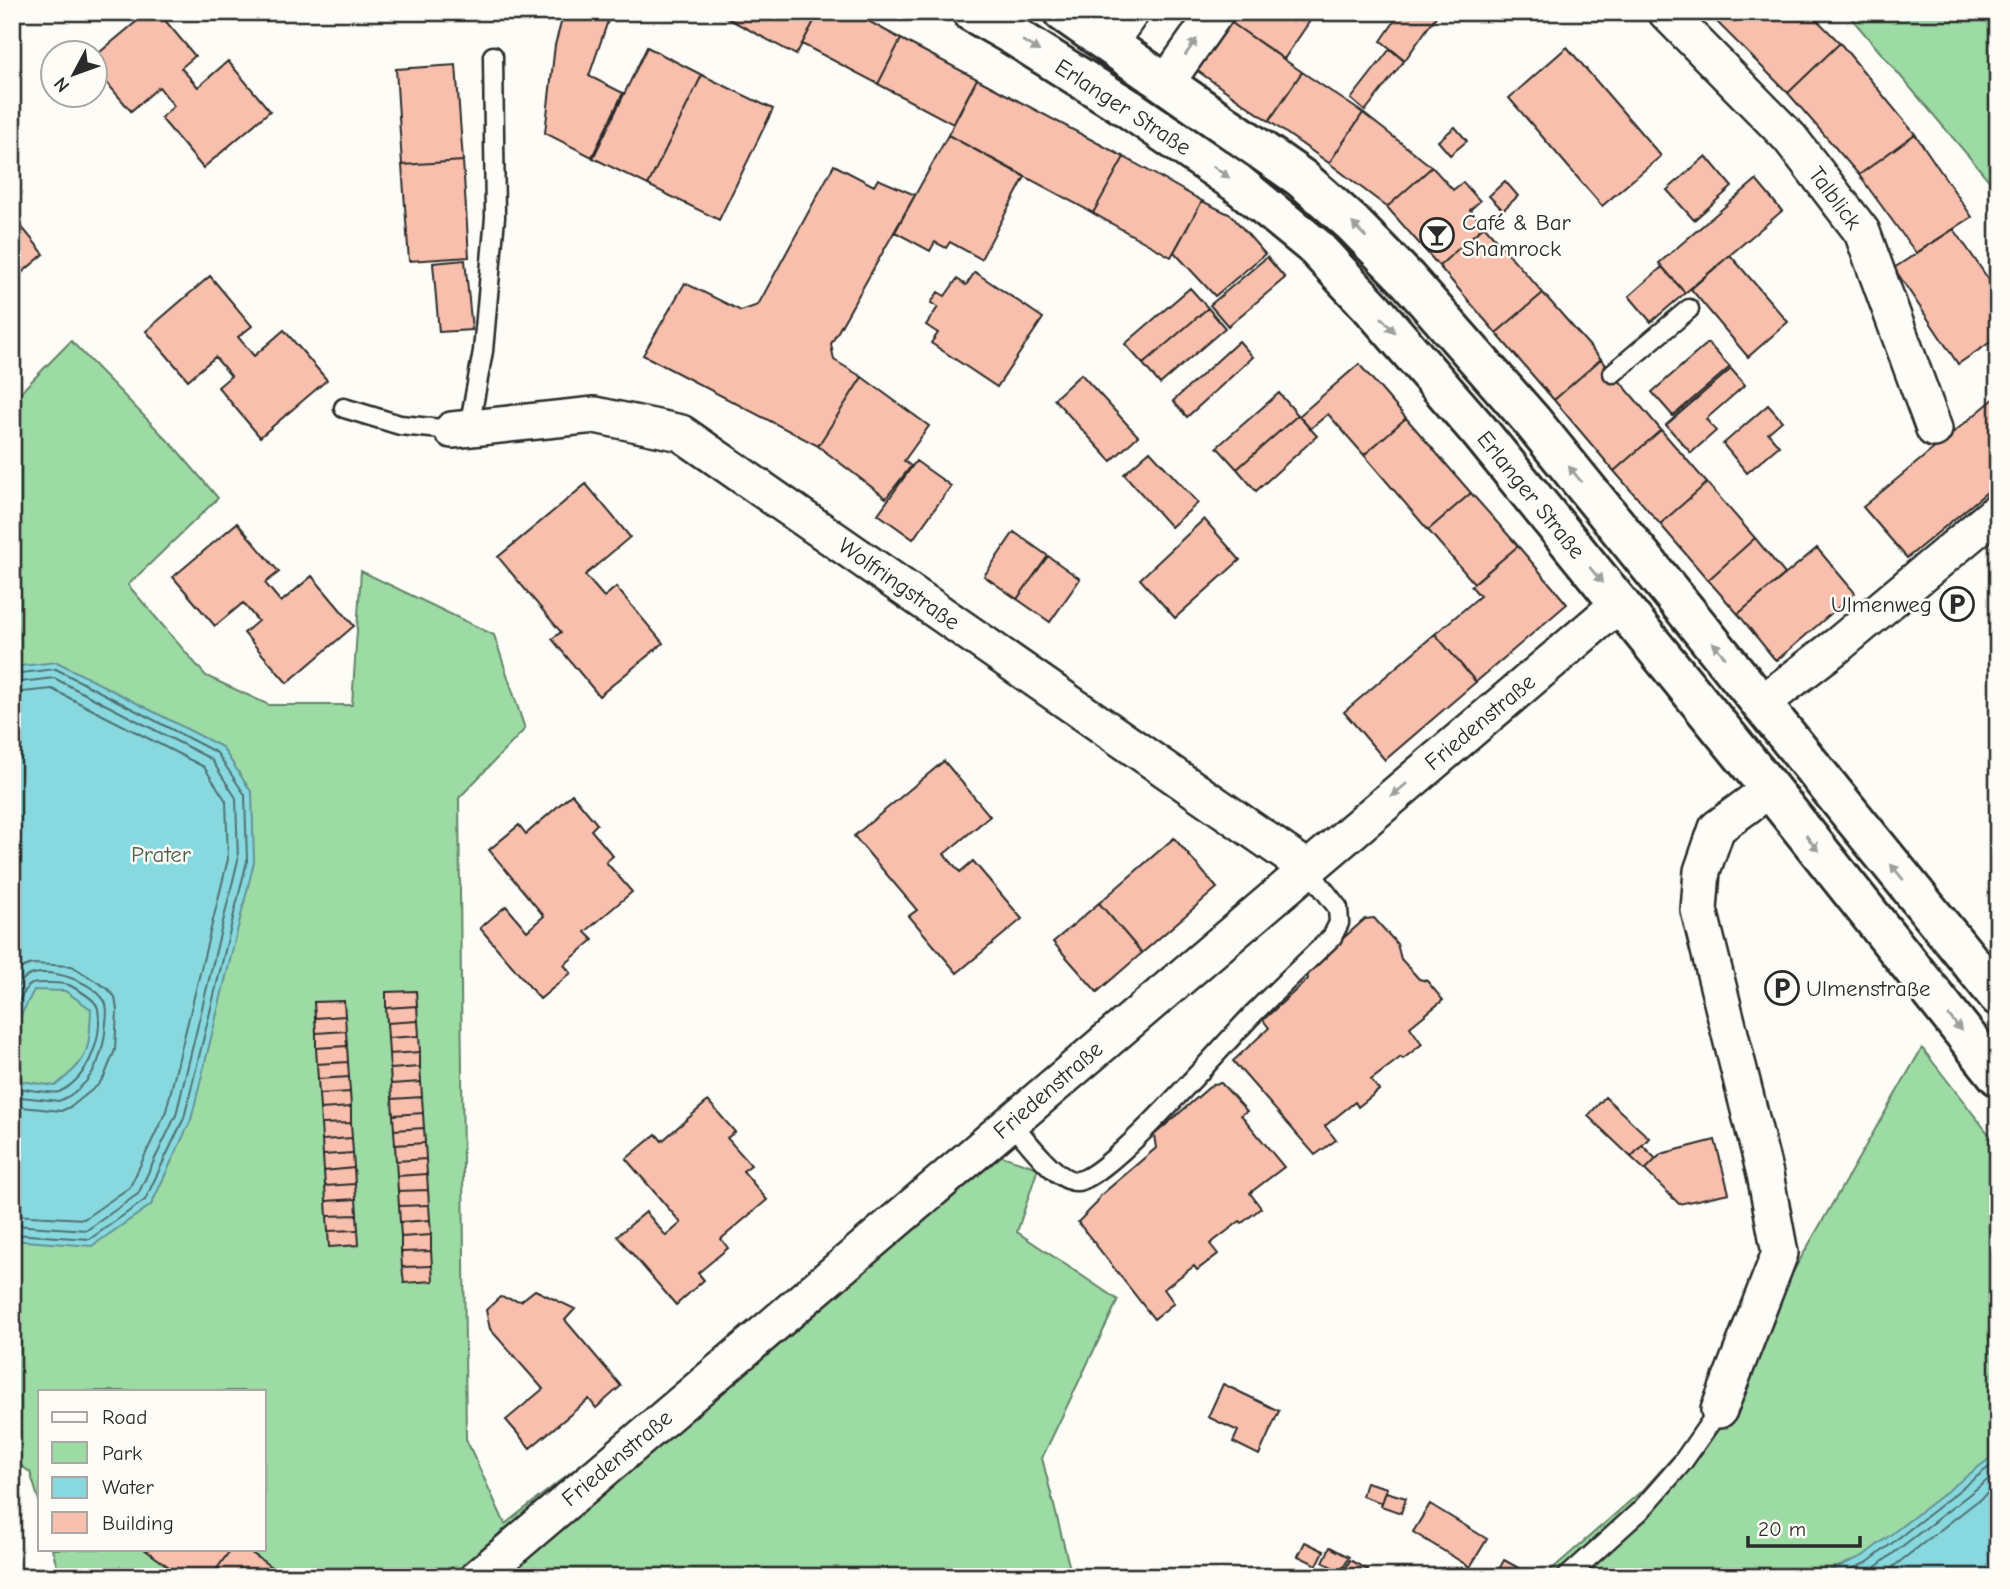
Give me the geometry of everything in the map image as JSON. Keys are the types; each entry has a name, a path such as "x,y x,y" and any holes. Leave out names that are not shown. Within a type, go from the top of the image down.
{"main road":[{"name":"Erlanger Straße","path":"972,12 1128,107 1237,183 1314,246 1374,310 1479,431 1770,789 1998,1076"},
{"name":"Erlanger Straße","path":"1063,12 1301,178 1352,223 1407,279 1532,421 1998,996"}],"street":[{"path":"1109,43 1131,12"},
{"path":"1166,83 1216,12"},
{"name":"Talblick","path":"1666,12 1790,138 1862,232 1934,429"},
{"name":"Wolfringstraße","path":"460,429 595,415 681,433 1307,868"},
{"path":"1762,703 1838,645 1998,511"},
{"name":"Friedenstraße","path":"478,1577 1620,603"},
{"path":"1719,1410 1780,1253 1765,1174 1699,910 1702,871 1717,828 1770,789"}],"lane":[{"path":"344,408 400,425 460,429 483,351 495,217 493,56"},
{"path":"1614,373 1689,309"},
{"path":"1011,1122 1065,1180 1077,1181 1095,1175 1171,1103 1254,1013 1332,937 1339,923 1338,908 1307,868"},
{"path":"1567,1577 1641,1510 1682,1463 1719,1410"}],"green space":[{"path":"1846,12 1998,12 1998,195 1988,179"},
{"name":"Prater","path":"71,341 177,450 218,498 128,585 206,676 269,705 352,705 361,571 494,635 525,729 459,798 466,1439 505,1524 981,1149 1038,1168 1017,1232 1118,1300 1042,1458 1072,1577 60,1577 52,1550 266,1550 266,1390 38,1390 38,1498 30,1472 12,1460 12,401"},
{"path":"1922,1048 1998,1146 1998,1577 1543,1577 1645,1488 1710,1416"}],"water":[{"path":"57,662 222,747 252,793 254,862 191,1120 151,1205 92,1246 12,1240 12,1051 21,1081 55,1086 81,1061 89,1035 91,1009 65,991 34,990 12,1040 12,667"},
{"path":"1998,1452 1998,1562 1977,1577 1815,1577 1863,1556"}],"building":[{"path":"148,12 158,12 195,56 181,68 198,87 228,61 270,111 203,168 161,118 174,106 159,87 131,111 108,84 108,45"},
{"path":"564,12 611,12 589,76 623,93 592,157 545,133 555,45"},
{"path":"716,12 819,12 796,55"},
{"path":"819,12 852,12 901,39 878,84 802,44"},
{"path":"1231,12 1316,12 1284,59 1226,19"},
{"path":"1401,12 1439,12 1405,60 1381,41"},
{"path":"1720,12 1809,12 1840,43 1788,93 1714,19"},
{"path":"1226,19 1302,72 1269,121 1192,67"},
{"path":"901,39 977,79 953,124 878,84"},
{"path":"1840,43 1915,134 1859,175 1788,93"},
{"path":"647,47 702,75 648,185 593,158"},
{"path":"1567,47 1661,156 1602,206 1509,98"},
{"path":"1390,49 1404,61 1365,111 1351,99"},
{"path":"456,65 463,161 402,165 396,69"},
{"path":"1302,72 1363,113 1329,163 1269,121"},
{"path":"702,75 773,109 719,220 648,185"},
{"path":"977,79 1124,157 1093,213 948,135"},
{"path":"1363,113 1432,167 1387,207 1329,163"},
{"path":"1455,127 1467,141 1450,155 1438,141"},
{"path":"1915,134 1972,217 1916,253 1859,175"},
{"path":"948,135 1025,177 981,259 950,242 946,248 935,242 930,251 895,232"},
{"path":"1706,156 1732,187 1694,220 1667,190"},
{"path":"1124,157 1202,201 1171,257 1093,213"},
{"path":"463,161 469,257 409,261 402,165"},
{"path":"834,165 874,186 878,179 915,195 831,344 834,360 862,377 818,446 643,355 685,283 741,311 758,305"},
{"path":"1432,167 1453,190 1463,182 1480,201 1470,210 1484,226 1439,266 1387,207"},
{"path":"1756,180 1782,211 1685,293 1659,263"},
{"path":"1505,181 1518,196 1503,210 1489,196"},
{"path":"1202,201 1231,215 1265,254 1215,296 1174,252"},
{"path":"12,215 44,254 12,281"},
{"path":"1484,226 1543,293 1496,333 1439,266"},
{"path":"1954,229 1998,293 1998,337 1958,364 1894,268"},
{"path":"1730,255 1788,322 1748,357 1691,289"},
{"path":"1267,257 1285,278 1228,326 1210,305"},
{"path":"465,260 472,330 439,332 433,263"},
{"path":"1662,267 1685,293 1651,322 1629,296"},
{"path":"975,272 1043,318 997,387 931,343 938,333 926,325 938,307 931,303 938,292 945,296 957,279 966,285"},
{"path":"210,276 252,326 238,337 254,356 284,330 327,380 260,437 218,387 231,376 215,357 188,380 146,331"},
{"path":"1190,288 1208,308 1143,364 1125,344"},
{"path":"1543,293 1601,359 1554,400 1496,333"},
{"path":"1208,308 1225,328 1160,384 1143,364"},
{"path":"1239,341 1253,357 1187,417 1173,401"},
{"path":"1708,343 1730,367 1673,416 1652,392"},
{"path":"1601,359 1661,430 1614,471 1554,400"},
{"path":"1359,364 1406,418 1364,455 1328,414 1310,429 1299,416"},
{"path":"1731,369 1745,385 1706,419 1716,431 1691,453 1666,425"},
{"path":"1081,374 1138,436 1111,461 1054,399"},
{"path":"862,377 929,426 904,461 911,466 886,498 818,446"},
{"path":"1279,393 1298,415 1237,469 1217,447"},
{"path":"1995,398 1998,401 1998,483 1907,558 1863,507"},
{"path":"1768,405 1782,421 1768,433 1779,446 1747,473 1723,444"},
{"path":"1298,415 1317,436 1256,491 1237,469"},
{"path":"1406,418 1471,493 1428,530 1364,455"},
{"path":"1661,430 1707,483 1660,524 1614,471"},
{"path":"1150,451 1198,503 1171,527 1124,474"},
{"path":"916,461 951,486 913,539 878,514"},
{"path":"1707,483 1755,538 1708,580 1660,524"},
{"path":"586,484 630,537 585,575 604,597 616,587 663,643 599,696 552,639 561,632 498,557"},
{"path":"1471,493 1518,546 1474,583 1428,530"},
{"path":"1204,519 1240,560 1175,618 1140,579"},
{"path":"237,523 279,572 265,583 281,602 312,576 354,626 287,683 244,633 258,621 243,603 215,626 173,577"},
{"path":"1014,532 1048,556 1017,599 984,576"},
{"path":"1755,538 1785,574 1738,614 1708,580"},
{"path":"1518,546 1567,604 1476,682 1435,634 1480,596 1471,586"},
{"path":"1817,548 1855,593 1776,661 1738,614"},
{"path":"1048,556 1080,579 1050,622 1017,599"},
{"path":"1435,634 1476,682 1385,760 1344,712"},
{"path":"944,761 990,816 944,854 960,872 973,861 1022,919 957,973 909,916 917,910 854,836"},
{"path":"572,794 597,824 591,830 613,856 606,862 632,892 585,932 593,940 564,965 571,973 540,999 480,928 506,906 527,931 544,916 489,850 519,825 526,834"},
{"path":"1174,838 1217,888 1142,953 1099,903"},
{"path":"1099,903 1142,953 1097,992 1053,942"},
{"path":"1374,918 1397,944 1401,959 1419,979 1427,981 1443,1000 1410,1027 1422,1044 1371,1080 1379,1090 1358,1107 1355,1102 1325,1126 1336,1140 1315,1155 1233,1061 1269,1028 1263,1020 1308,979 1307,970 1365,919"},
{"path":"416,991 417,1006 386,1008 386,992"},
{"path":"344,1001 345,1016 315,1018 314,1002"},
{"path":"417,1006 418,1021 387,1023 386,1008"},
{"path":"345,1016 346,1031 316,1033 315,1018"},
{"path":"418,1021 419,1036 388,1038 387,1023"},
{"path":"346,1031 347,1046 316,1048 316,1033"},
{"path":"419,1036 420,1052 389,1054 388,1038"},
{"path":"347,1046 348,1062 317,1064 316,1048"},
{"path":"420,1052 420,1067 390,1069 389,1054"},
{"path":"348,1062 349,1077 318,1079 317,1064"},
{"path":"420,1067 421,1082 391,1084 390,1069"},
{"path":"349,1077 350,1092 319,1094 318,1079"},
{"path":"421,1082 422,1097 392,1099 391,1084"},
{"path":"1221,1083 1247,1111 1241,1115 1284,1167 1250,1193 1261,1208 1210,1244 1218,1254 1197,1270 1194,1266 1164,1289 1174,1303 1154,1319 1078,1222 1096,1204 1100,1196 1156,1148 1154,1135 1213,1084"},
{"path":"350,1092 351,1107 320,1109 319,1094"},
{"path":"422,1097 423,1113 393,1115 392,1099"},
{"path":"1605,1097 1649,1138 1631,1157 1588,1116"},
{"path":"708,1101 735,1132 727,1138 751,1165 743,1171 767,1200 721,1239 728,1248 698,1273 704,1280 676,1305 617,1236 646,1212 666,1236 681,1223 626,1159 656,1134 662,1141"},
{"path":"351,1107 351,1123 321,1124 320,1109"},
{"path":"423,1113 424,1128 394,1130 393,1115"},
{"path":"351,1123 352,1138 322,1140 321,1124"},
{"path":"424,1128 425,1143 395,1145 394,1130"},
{"path":"352,1138 353,1153 323,1155 322,1140"},
{"path":"1715,1140 1729,1193 1679,1204 1645,1170 1661,1154"},
{"path":"425,1143 426,1159 396,1161 395,1145"},
{"path":"1642,1145 1656,1159 1645,1170 1631,1157"},
{"path":"353,1153 354,1168 324,1171 323,1155"},
{"path":"426,1159 427,1174 397,1176 396,1161"},
{"path":"354,1168 355,1184 325,1186 324,1171"},
{"path":"427,1174 428,1190 398,1191 397,1176"},
{"path":"355,1184 356,1199 326,1201 325,1186"},
{"path":"428,1190 429,1205 399,1206 398,1191"},
{"path":"356,1199 357,1215 327,1216 326,1201"},
{"path":"429,1205 430,1220 400,1222 399,1206"},
{"path":"357,1215 358,1230 328,1231 327,1216"},
{"path":"430,1220 431,1235 401,1237 400,1222"},
{"path":"358,1230 359,1245 329,1247 328,1231"},
{"path":"431,1235 431,1251 401,1252 401,1237"},
{"path":"431,1251 432,1266 402,1267 401,1252"},
{"path":"432,1266 433,1281 404,1283 402,1267"},
{"path":"535,1290 575,1309 565,1320 621,1386 596,1408 589,1399 530,1448 506,1420 543,1389 490,1329 486,1310 500,1297 521,1301"},
{"path":"1223,1384 1279,1411 1259,1455 1233,1442 1238,1431 1208,1417"},
{"path":"1366,1482 1387,1488 1382,1503 1362,1496"},
{"path":"1386,1492 1406,1498 1401,1513 1381,1506"},
{"path":"1430,1504 1487,1539 1470,1567 1413,1532"},
{"path":"1305,1542 1324,1551 1317,1565 1298,1556"},
{"path":"1330,1547 1349,1557 1341,1572 1323,1562"},
{"path":"145,1550 230,1550 211,1577 183,1577"},
{"path":"230,1550 247,1550 285,1577 211,1577"},
{"path":"1350,1560 1368,1570 1365,1577 1347,1577 1343,1574"},
{"path":"1504,1560 1526,1572 1524,1577 1495,1577"}],"place":[{"name":"Café & Bar Shamrock","path":"1437,235"},
{"name":"Ulmenweg","path":"1957,604"},
{"name":"Ulmenstraße","path":"1782,988"}]}
